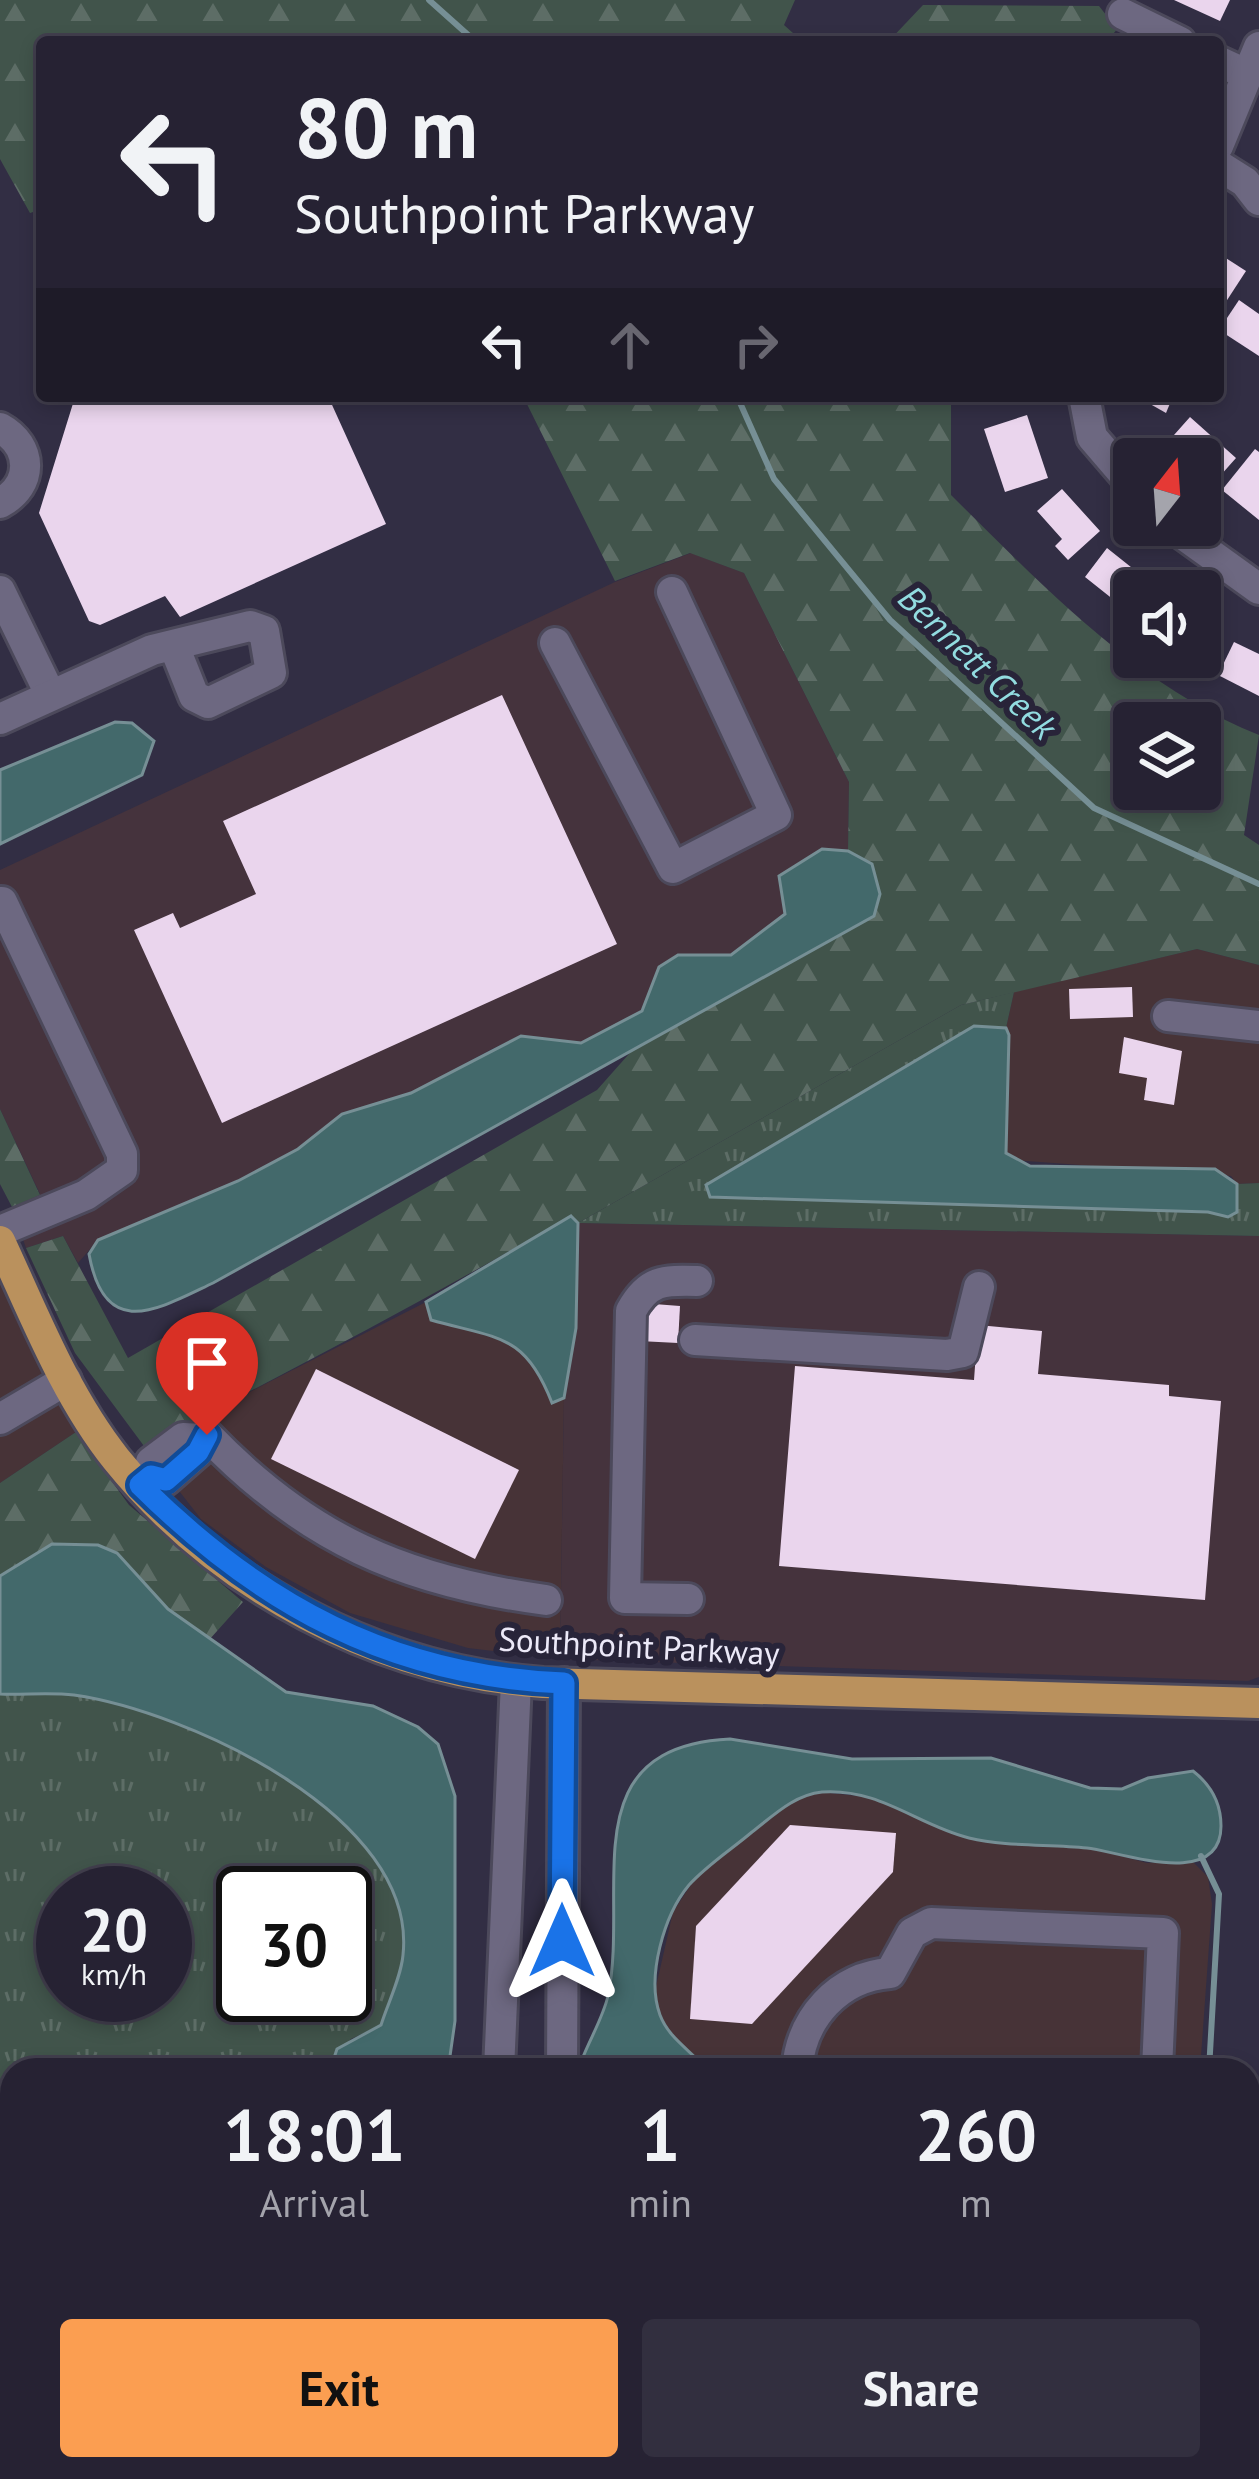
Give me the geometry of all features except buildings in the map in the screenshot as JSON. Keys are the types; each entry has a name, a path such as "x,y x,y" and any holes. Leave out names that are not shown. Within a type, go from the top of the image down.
{"main road":[{"name":"Southpoint Parkway","path":"0,1240 67,1380 115,1457 145,1480 218,1558 281,1602 387,1650 516,1681 1259,1702"}],"street":[{"path":"1123,14 1168,36"},
{"path":"1224,124 1241,61"},
{"path":"1224,169 1245,182 1259,200"},
{"path":"1085,402 1092,436 1113,461"},
{"path":"0,428 17,440 26,465 18,490 0,503"},
{"path":"1199,546 1259,589"},
{"path":"0,591 50,694"},
{"path":"556,643 673,868 776,815 672,592"},
{"path":"0,719 152,650 175,646"},
{"path":"0,1231 86,1195 122,1169 122,1154 2,902"},
{"path":"1168,1016 1259,1026"},
{"path":"688,1599 625,1598 631,1311 642,1291 658,1280 697,1281"},
{"path":"695,1340 947,1355 963,1352 979,1287"},
{"path":"0,1419 67,1380"},
{"path":"145,1480 166,1480 198,1452 207,1435 256,1486 371,1558 484,1592 545,1600"},
{"path":"500,2058 516,1681"},
{"path":"562,2058 564,1683"},
{"path":"800,2058 804,2037 839,1988 859,1976 890,1973 912,1933 931,1922 1162,1933 1157,2058"}],"shaded area":[{"path":"691,553 744,573 849,782 848,851 822,849 786,895 786,914 731,955 678,955 659,967 642,1010 581,1043 521,1036 411,1093 343,1114 298,1149 238,1181 98,1240 78,1263 63,1236 26,1248 12,1207 40,1194 0,1109 0,870 615,582"},
{"path":"115,722 132,723 154,741 142,775 0,844 0,770"},
{"path":"822,849 848,851 872,864 880,894 874,916 213,1283 173,1302 136,1311 121,1309 107,1299 89,1254 98,1240 238,1181 298,1149 342,1114 411,1093 521,1036 581,1043 642,1011 659,967 678,955 731,955 785,914 779,876"},
{"path":"1197,949 1259,965 1259,1183 1237,1184 1231,1176 1012,1160 1006,1153 1006,1028 1014,992"},
{"path":"974,1026 1006,1028 1009,1035 1006,1153 1030,1166 1215,1169 1237,1184 1237,1212 1228,1217 1208,1212 710,1197 706,1185"},
{"path":"571,1216 578,1223 576,1328 564,1398 552,1403 520,1351 492,1336 431,1320 426,1302"},
{"path":"578,1223 1259,1236 1259,1677 1248,1681 560,1659 564,1398 576,1328"},
{"path":"0,1277 76,1432 0,1483"},
{"path":"426,1302 432,1320 513,1343 537,1366 552,1403 564,1398 560,1659 468,1648 350,1613 266,1567 201,1519 144,1446"},
{"path":"52,1544 98,1545 117,1553 168,1609 286,1692 373,1706 418,1727 438,1744 455,1796 455,2021 450,2058 334,2058 337,2049 381,2025 403,1955 398,1905 374,1858 335,1816 286,1779 175,1723 74,1695 0,1694 0,1576"},
{"path":"730,1739 852,1759 991,1758 1090,1788 1122,1789 1148,1778 1193,1771 1214,1795 1221,1826 1217,1846 1204,1857 1166,1862 1087,1848 969,1838 880,1801 843,1792 802,1797 696,1878 665,1929 656,1965 656,2000 664,2023 695,2058 584,2058 608,1996 617,1831 626,1796 646,1768 679,1748"},
{"path":"820,1792 885,1799 972,1839 1095,1849 1147,1863 1191,1860 1208,1877 1212,1904 1201,2058 695,2058 660,2016 655,1991 673,1912 694,1880 791,1801"}],"green space":[{"path":"0,0 795,0 784,25 796,36 36,36 36,211 30,213 0,159"},
{"path":"923,5 1099,6 1117,29 1112,36 894,36"},
{"path":"526,402 951,402 951,495 1113,646 1113,678 1155,678 1193,702 1113,702 1113,810 1221,810 1221,718 1259,735 1244,835 1259,845 1259,965 1197,949 961,1005 578,1223 570,1216 144,1446 75,1353 26,1248 63,1236 128,1358 597,1090 636,1046 874,916 872,864 848,851 849,782 744,573 690,553 615,581"},
{"path":"1014,992 1006,1028 974,1026 707,1185 1208,1212 1227,1217 1237,1212 1237,1184 1259,1183 1259,1236 578,1223 961,1005"},
{"path":"0,1109 40,1195 12,1207 0,1184"},
{"path":"76,1432 129,1505 243,1602 209,1640 168,1609 117,1553 52,1544 0,1576 0,1483"},
{"path":"0,1694 74,1695 175,1723 286,1779 335,1816 374,1858 398,1905 402,1963 381,2025 351,2039 334,2058 0,2058"}],"waterway":[{"name":"Bennett Creek","path":"429,0 469,36"},
{"name":"Bennett Creek","path":"740,402 774,479 890,620 1094,808 1259,884"},
{"path":"1201,1856 1219,1894 1210,2058"}],"route":[{"path":"207,1435 198,1452 166,1480 151,1476 140,1485 187,1532 253,1583 320,1622 387,1650 500,1679 564,1683 562,1941"}]}
